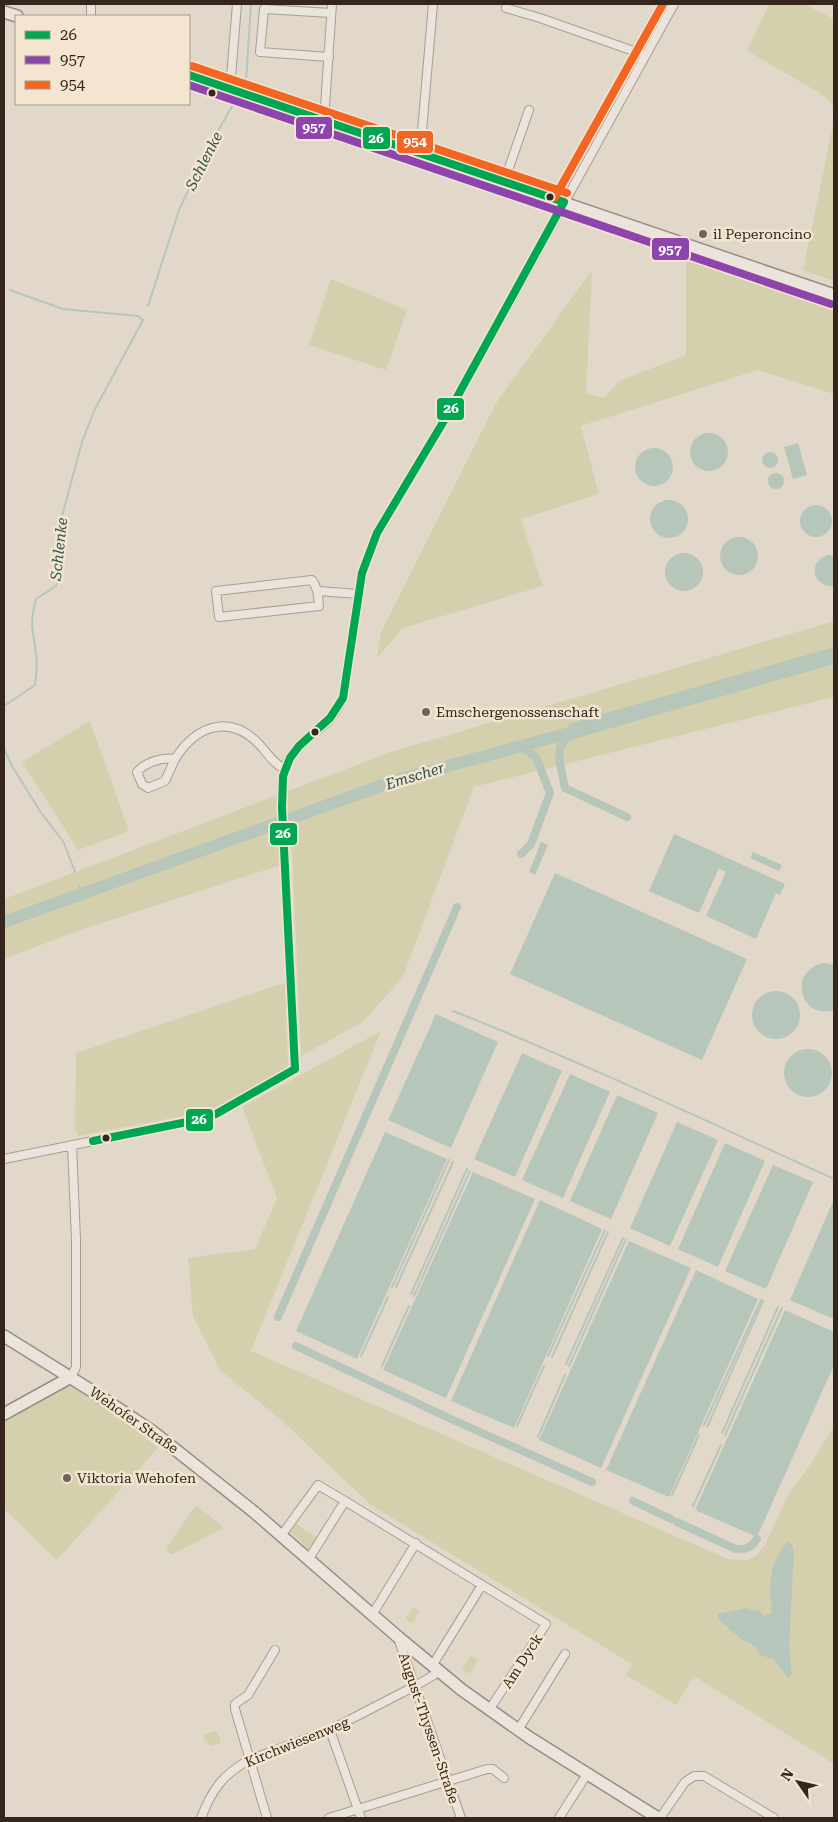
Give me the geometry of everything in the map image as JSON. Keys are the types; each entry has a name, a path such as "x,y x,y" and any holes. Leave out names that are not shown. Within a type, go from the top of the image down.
{"main road":[{"path":"190,76 834,295"},
{"name":"Wehofer Straße","path":"4,1336 152,1431 280,1535"},
{"path":"4,1414 70,1377"},
{"path":"280,1535 435,1668 489,1710 659,1818"}],"street":[{"path":"230,89 237,4"},
{"path":"324,121 332,4"},
{"path":"420,154 433,4"},
{"path":"4,1159 202,1119 216,1114 295,1069 282,808 282,780 285,769 299,747 330,720 342,698 362,574 377,533 445,419 674,4"},
{"path":"329,57 260,52 265,7 331,14"},
{"path":"506,8 645,55"},
{"path":"504,182 529,110"},
{"path":"312,580 318,591 318,606 219,617 216,590 312,580"},
{"path":"318,591 359,594"},
{"path":"175,759 167,758 142,766 137,772 142,784 148,788 165,780 185,744 202,731 214,727 228,726 246,733 257,742 279,767 285,769"},
{"path":"70,1377 76,1366 76,1240 72,1145"},
{"name":"Am Dyck","path":"280,1535 318,1485 546,1624 489,1710"},
{"path":"308,1560 345,1501"},
{"path":"372,1614 416,1543"},
{"path":"435,1668 482,1585"},
{"name":"August-Thyssen-Straße","path":"398,1637 461,1818"},
{"path":"267,1818 249,1760 235,1704 248,1695 275,1650"},
{"path":"518,1730 565,1654"},
{"name":"Kirchwiesenweg","path":"202,1818 209,1799 227,1774 249,1760 330,1730 434,1675 435,1668"},
{"path":"330,1730 362,1818"},
{"path":"328,1818 488,1769 493,1769 504,1778"},
{"path":"559,1818 588,1774"},
{"path":"659,1818 686,1782 694,1776 704,1776 774,1818"}],"shaded area":[{"path":"769,4 804,4 834,19 834,106 820,93 747,51"},
{"path":"834,120 834,281 803,270"},
{"path":"686,259 834,309 834,394 758,370 581,426 599,494 521,519 543,586 403,628 377,658 381,632 496,403 592,270 586,393 604,398 619,381 686,355"},
{"path":"331,279 407,310 386,370 309,345"},
{"path":"709,433 722,439 728,452 722,465 709,471 696,465 690,452 696,439"},
{"path":"798,443 807,475 793,479 784,447"},
{"path":"654,448 667,454 673,467 667,480 654,486 641,480 635,467 641,454"},
{"path":"770,452 778,460 770,468 762,460"},
{"path":"776,473 782,475 784,481 782,487 776,489 770,487 768,481 770,475"},
{"path":"669,500 682,506 688,519 682,532 669,538 656,532 650,519 656,506"},
{"path":"816,505 822,506 827,510 831,515 831,527 827,532 822,536 816,537 810,536 805,532 801,527 800,521 801,515 805,510 810,506"},
{"path":"739,537 752,543 758,556 752,569 739,575 726,569 720,556 726,543"},
{"path":"684,553 697,559 703,572 697,585 684,591 671,585 665,572 671,559"},
{"path":"828,555 834,556 834,586 821,583 815,574 817,563 821,558"},
{"path":"834,621 834,697 474,787 403,977 363,1022 301,1056 292,845 280,848 281,865 80,930 4,959 4,899 391,752"},
{"path":"834,647 834,664 570,741 568,724"},
{"path":"90,721 129,831 78,850 22,762"},
{"path":"674,834 785,884 780,895 776,893 756,939 706,916 726,872 719,868 699,913 649,891"},
{"path":"541,842 548,845 535,875 529,872"},
{"path":"753,852 782,865 779,871 750,858"},
{"path":"555,873 747,959 702,1060 510,974"},
{"path":"825,963 834,965 834,1010 822,1011 812,1008 806,1001 802,992 802,983 805,974 813,967"},
{"path":"285,984 288,1067 218,1106 199,1113 78,1136 75,1128 76,1053"},
{"path":"771,991 781,991 790,995 796,1001 799,1006 799,1024 790,1035 781,1039 771,1039 762,1035 756,1029 752,1020 752,1010 756,1001 762,995"},
{"path":"436,1014 498,1042 451,1148 388,1120"},
{"path":"381,1031 251,1351 728,1559 747,1560 757,1555 765,1545 789,1493 806,1471 834,1426 834,1764 694,1676 676,1705 626,1675 632,1664 371,1505 281,1420 220,1370 193,1316 188,1258 255,1249 277,1198 242,1107"},
{"path":"803,1049 813,1049 825,1056 832,1068 832,1078 825,1090 813,1097 803,1097 795,1093 788,1086 784,1078 784,1068 788,1060 795,1053"},
{"path":"522,1053 562,1071 515,1177 474,1159"},
{"path":"570,1074 610,1092 563,1198 522,1180"},
{"path":"617,1095 658,1113 611,1219 570,1201"},
{"path":"677,1122 718,1140 670,1246 630,1228"},
{"path":"385,1132 447,1159 357,1359 296,1331"},
{"path":"725,1143 765,1161 718,1267 678,1249"},
{"path":"773,1165 813,1182 766,1289 725,1271"},
{"path":"473,1172 535,1199 446,1398 383,1370"},
{"path":"834,1199 834,1319 790,1300"},
{"path":"540,1200 602,1229 514,1428 451,1401"},
{"path":"629,1241 691,1268 601,1468 539,1440"},
{"path":"696,1270 758,1299 669,1497 606,1470"},
{"path":"785,1310 834,1332 834,1365 757,1537 695,1510"},
{"name":"Viktoria Wehofen","path":"70,1384 122,1419 158,1448 57,1560 4,1509 4,1422"},
{"path":"196,1505 224,1528 171,1555 167,1551 168,1545"},
{"path":"293,1522 318,1538 310,1550 287,1529"},
{"path":"788,1542 792,1544 794,1552 789,1648 792,1673 789,1678 773,1659 760,1655 755,1646 741,1639 718,1619 718,1614 747,1608 752,1611 759,1610 763,1616 772,1613 770,1585 773,1566 781,1549"},
{"path":"413,1607 419,1611 412,1623 405,1619"},
{"path":"470,1656 478,1660 470,1674 462,1669"},
{"path":"217,1731 221,1743 212,1746 205,1742 203,1735"}],"waterway":[{"name":"Schlenke","path":"246,81 251,4"},
{"name":"Schlenke","path":"148,306 179,210 209,147 235,101"},
{"name":"Schlenke","path":"4,706 35,685 37,662 32,627 34,608 36,599 56,586 59,577 61,520 82,442 94,411 143,320 138,316 63,309 10,290"},
{"name":"Emscher","path":"4,922 397,780 584,729"},
{"path":"569,734 560,748 559,759 565,788 627,817"},
{"path":"521,854 531,844 550,793 536,757 522,747"},
{"name":"Schlenke","path":"4,749 12,766 40,811 64,843 75,872"},
{"name":"Schlenke","path":"79,886 81,894"},
{"path":"278,1317 457,907"},
{"path":"453,1011 597,1072 834,1179"},
{"path":"392,1287 449,1160"},
{"path":"396,1287 453,1162"},
{"path":"411,1294 467,1169"},
{"path":"414,1296 470,1171"},
{"path":"548,1356 605,1230"},
{"path":"552,1357 608,1232"},
{"path":"566,1364 623,1238"},
{"path":"569,1366 626,1239"},
{"path":"361,1356 388,1297"},
{"path":"704,1425 761,1300"},
{"path":"707,1427 763,1301"},
{"path":"382,1366 409,1306"},
{"path":"722,1433 778,1307"},
{"path":"725,1435 782,1308"},
{"path":"296,1346 451,1419 592,1482"},
{"path":"517,1426 544,1366"},
{"path":"538,1437 565,1375"},
{"path":"672,1495 699,1435"},
{"path":"693,1506 721,1445"},
{"path":"633,1501 671,1519"},
{"path":"677,1522 736,1549 748,1547 757,1539"}],"transit line":[{"name":"954","path":"555,197 663,4"},
{"name":"954","path":"192,66 567,193"},
{"name":"26","path":"190,75 564,202"},
{"name":"957","path":"190,85 831,304"},
{"name":"26","path":"295,1069 282,808 283,776 290,758 299,746 330,718 343,698 362,573 377,533 445,419 564,202"},
{"name":"26","path":"93,1141 202,1119 216,1114 295,1069"}],"place":[{"name":"il Peperoncino","path":"703,234"},
{"name":"Emschergenossenschaft","path":"426,712"},
{"name":"Viktoria Wehofen","path":"67,1478"}]}
